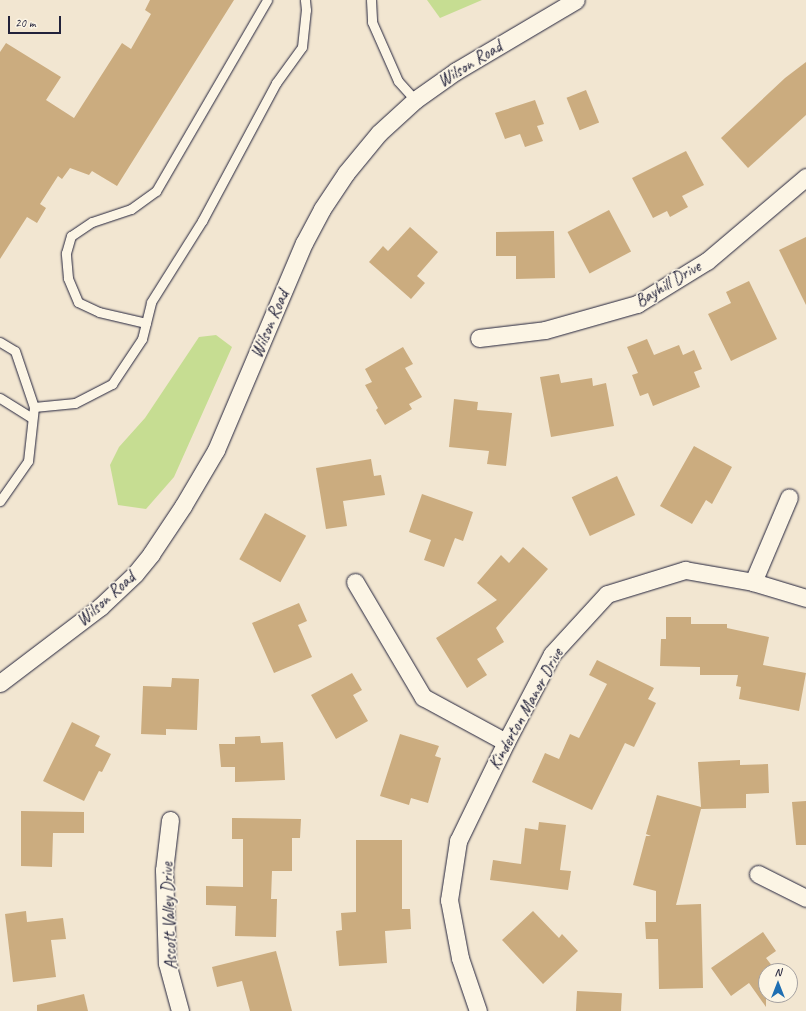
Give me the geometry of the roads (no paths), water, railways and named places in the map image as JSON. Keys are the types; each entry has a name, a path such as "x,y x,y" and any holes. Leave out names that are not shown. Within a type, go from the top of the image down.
{"street":[{"name":"Wilson Road","path":"0,683 100,607 152,554 183,506 216,450 304,243 322,209 346,173 379,133 415,100 456,71 576,0"},
{"name":"Bayhill Drive","path":"479,338 545,330 637,304 707,261 806,177"},
{"path":"753,582 789,497"},
{"name":"Kinderton Manor Drive","path":"478,1011 460,958 449,900 458,841 506,742 552,654 607,594 685,570 753,582 806,598"},
{"path":"355,582 423,697 506,742"},
{"name":"Ascott Valley Drive","path":"170,820 164,870 167,962 180,1011"},
{"path":"758,874 806,898"}],"lane":[{"path":"146,323 99,312 78,302 68,278 66,252 71,236 92,222 131,209 156,191 267,0"},
{"path":"34,407 75,403 112,384 142,339 152,302 202,221 276,83 302,46 306,10 305,0"},
{"path":"371,0 372,22 398,81 415,100"},
{"path":"0,342 15,351 34,407 28,461 0,501"},
{"path":"0,398 32,418"}]}
